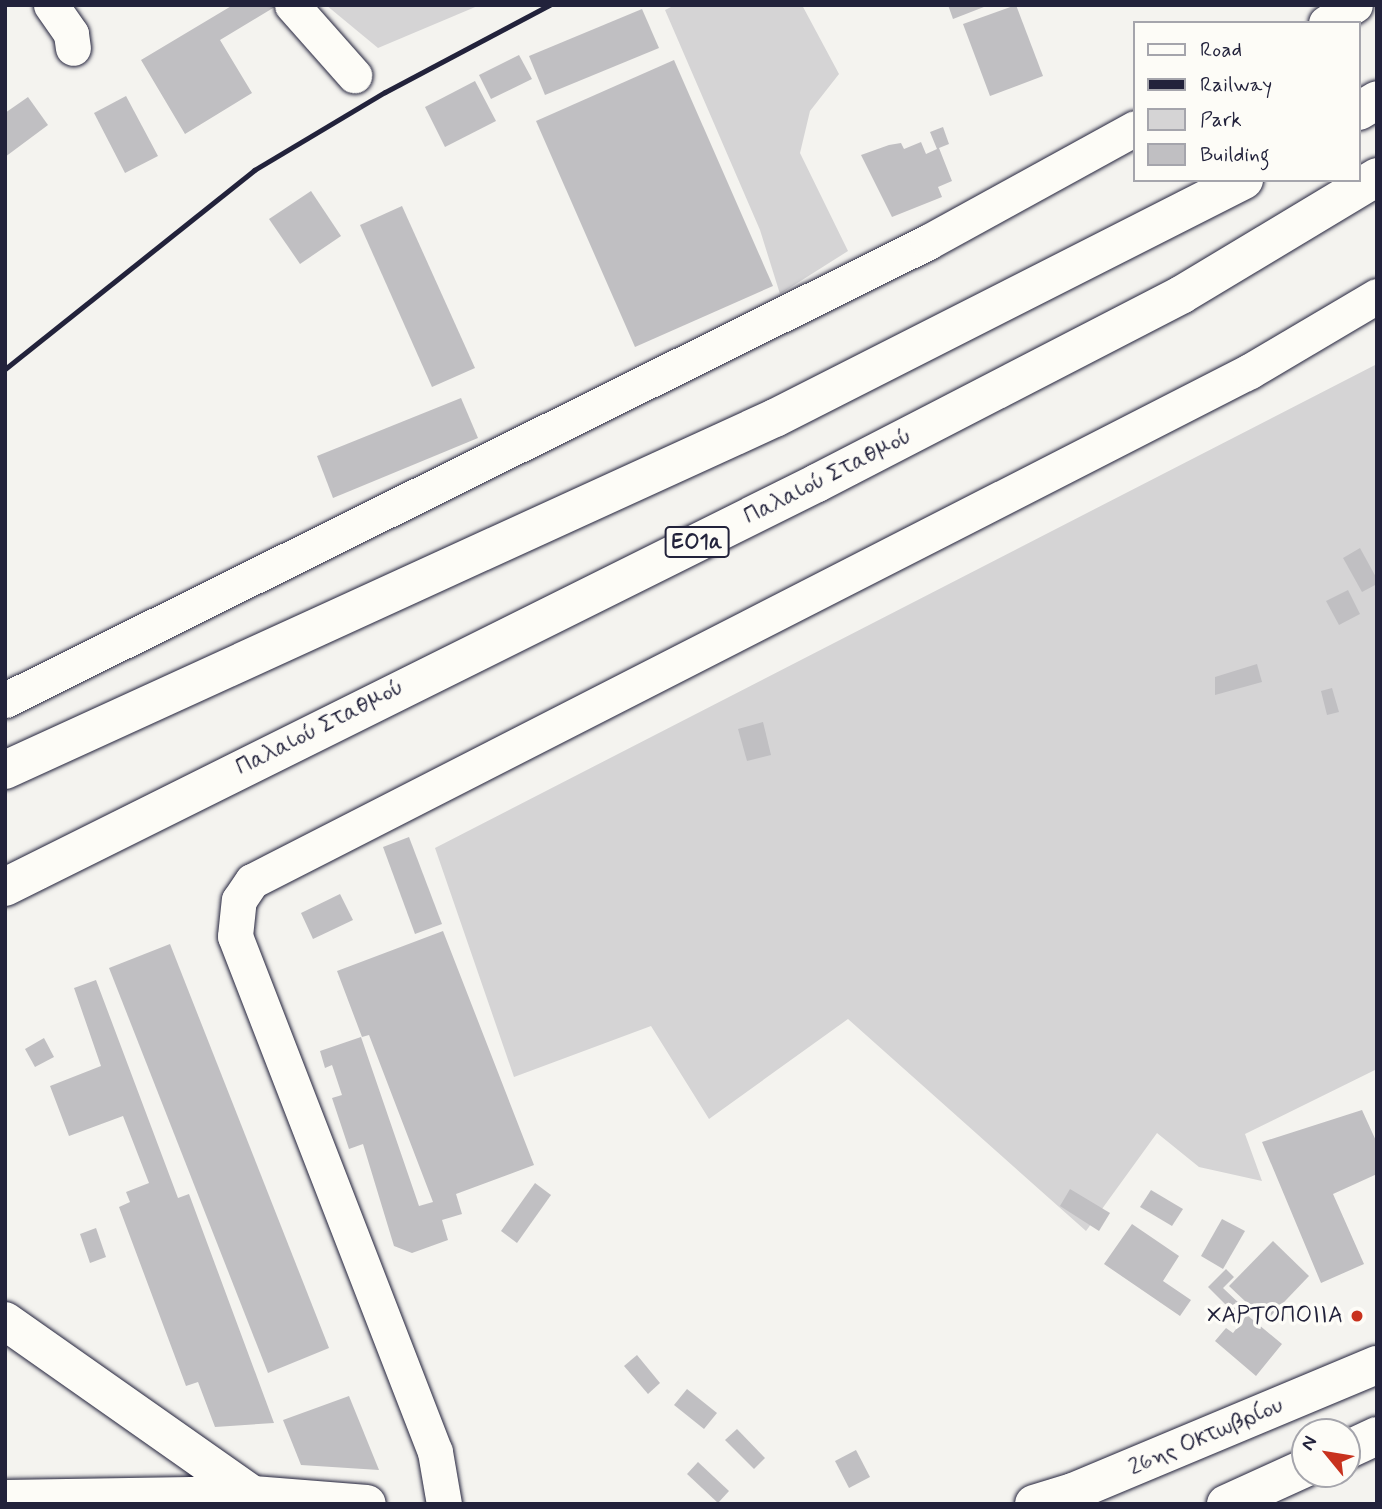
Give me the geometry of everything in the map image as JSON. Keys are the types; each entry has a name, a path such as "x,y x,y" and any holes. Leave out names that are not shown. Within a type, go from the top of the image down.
{"main road":[{"path":"1361,110 1377,100"},
{"name":"Παλαιού Σταθμού","path":"5,887 817,484 1181,295 1377,177"},
{"path":"5,770 775,418 1240,182"},
{"path":"5,1321 253,1495"},
{"name":"26ης Οκτωβρίου","path":"1034,1504 1073,1492 1377,1365"},
{"path":"1361,1443 1377,1436"},
{"path":"1226,1504 1291,1474"},
{"path":"5,1499 253,1495 367,1504"}],"street":[{"path":"51,5 71,34 73,48"},
{"path":"292,5 354,75"},
{"path":"5,700 928,242 1134,129"},
{"path":"444,1504 435,1452 235,936 239,900 252,881 1250,371 1377,296"}],"green space":[{"path":"326,5 480,5 378,48"},
{"path":"675,5 802,5 839,74 810,111 800,153 848,251 780,294 760,230 665,10"},
{"path":"1377,364 1377,1069 1245,1134 1262,1181 1199,1167 1157,1133 1086,1231 848,1019 709,1119 651,1026 514,1077 435,848"}],"building":[{"path":"233,5 278,5 220,40 252,93 185,134 141,60"},
{"path":"948,5 989,5 953,19"},
{"path":"1016,5 1043,76 990,96 963,24"},
{"path":"642,9 659,48 545,95 529,56"},
{"path":"519,55 532,79 491,99 479,75"},
{"path":"674,60 773,286 635,347 536,121"},
{"path":"475,81 496,121 445,147 425,107"},
{"path":"126,96 158,156 125,173 94,113"},
{"path":"28,97 48,125 5,157 5,113"},
{"path":"943,127 949,144 939,148 952,181 938,187 942,197 892,217 861,155 889,145 901,143 904,149 921,142 926,154 937,149 930,132"},
{"path":"311,191 341,236 300,264 269,219"},
{"path":"402,206 475,368 432,387 360,225"},
{"path":"461,398 478,438 333,498 317,456"},
{"path":"1360,548 1377,579 1377,584 1362,592 1343,558"},
{"path":"1348,590 1360,614 1339,625 1326,601"},
{"path":"1257,664 1262,682 1215,695 1215,677"},
{"path":"1332,688 1339,712 1327,715 1321,691"},
{"path":"763,722 771,755 747,761 738,729"},
{"path":"409,837 442,924 415,934 383,847"},
{"path":"340,894 353,920 313,939 301,913"},
{"path":"443,931 534,1165 456,1194 462,1214 442,1220 448,1240 412,1253 394,1246 363,1144 349,1149 332,1098 342,1095 332,1065 325,1068 320,1051 361,1037 419,1206 433,1202 369,1035 362,1037 337,971"},
{"path":"170,944 329,1348 268,1373 109,968"},
{"path":"96,980 178,1198 189,1194 274,1423 215,1427 198,1382 186,1386 119,1207 130,1202 126,1192 149,1183 123,1116 69,1136 50,1086 101,1066 74,988"},
{"path":"44,1038 54,1057 35,1067 25,1049"},
{"path":"1362,1110 1377,1143 1377,1174 1333,1194 1364,1264 1321,1283 1262,1142"},
{"path":"535,1183 551,1195 517,1243 501,1231"},
{"path":"1070,1189 1110,1213 1099,1231 1060,1206"},
{"path":"1151,1190 1183,1209 1172,1226 1140,1207"},
{"path":"1222,1219 1245,1231 1223,1269 1201,1256"},
{"path":"1132,1224 1179,1256 1163,1281 1191,1300 1180,1316 1104,1264"},
{"path":"96,1228 106,1257 90,1263 80,1234"},
{"path":"1273,1241 1309,1276 1266,1321 1229,1286"},
{"path":"1226,1269 1234,1277 1223,1288 1241,1305 1234,1313 1208,1287"},
{"path":"1247,1315 1282,1344 1256,1376 1215,1341 1226,1328 1233,1333"},
{"path":"637,1355 660,1383 648,1394 624,1366"},
{"path":"687,1389 717,1413 704,1429 674,1405"},
{"path":"349,1396 379,1470 301,1465 283,1420"},
{"path":"737,1429 765,1458 754,1469 725,1440"},
{"path":"856,1450 870,1477 849,1488 835,1461"},
{"path":"698,1462 729,1491 718,1503 687,1474"}],"railway":[{"path":"5,369 254,170 385,92 549,5"}],"place":[{"name":"ΧΑΡΤΟΠΟΙΙΑ","path":"1357,1316"}]}
